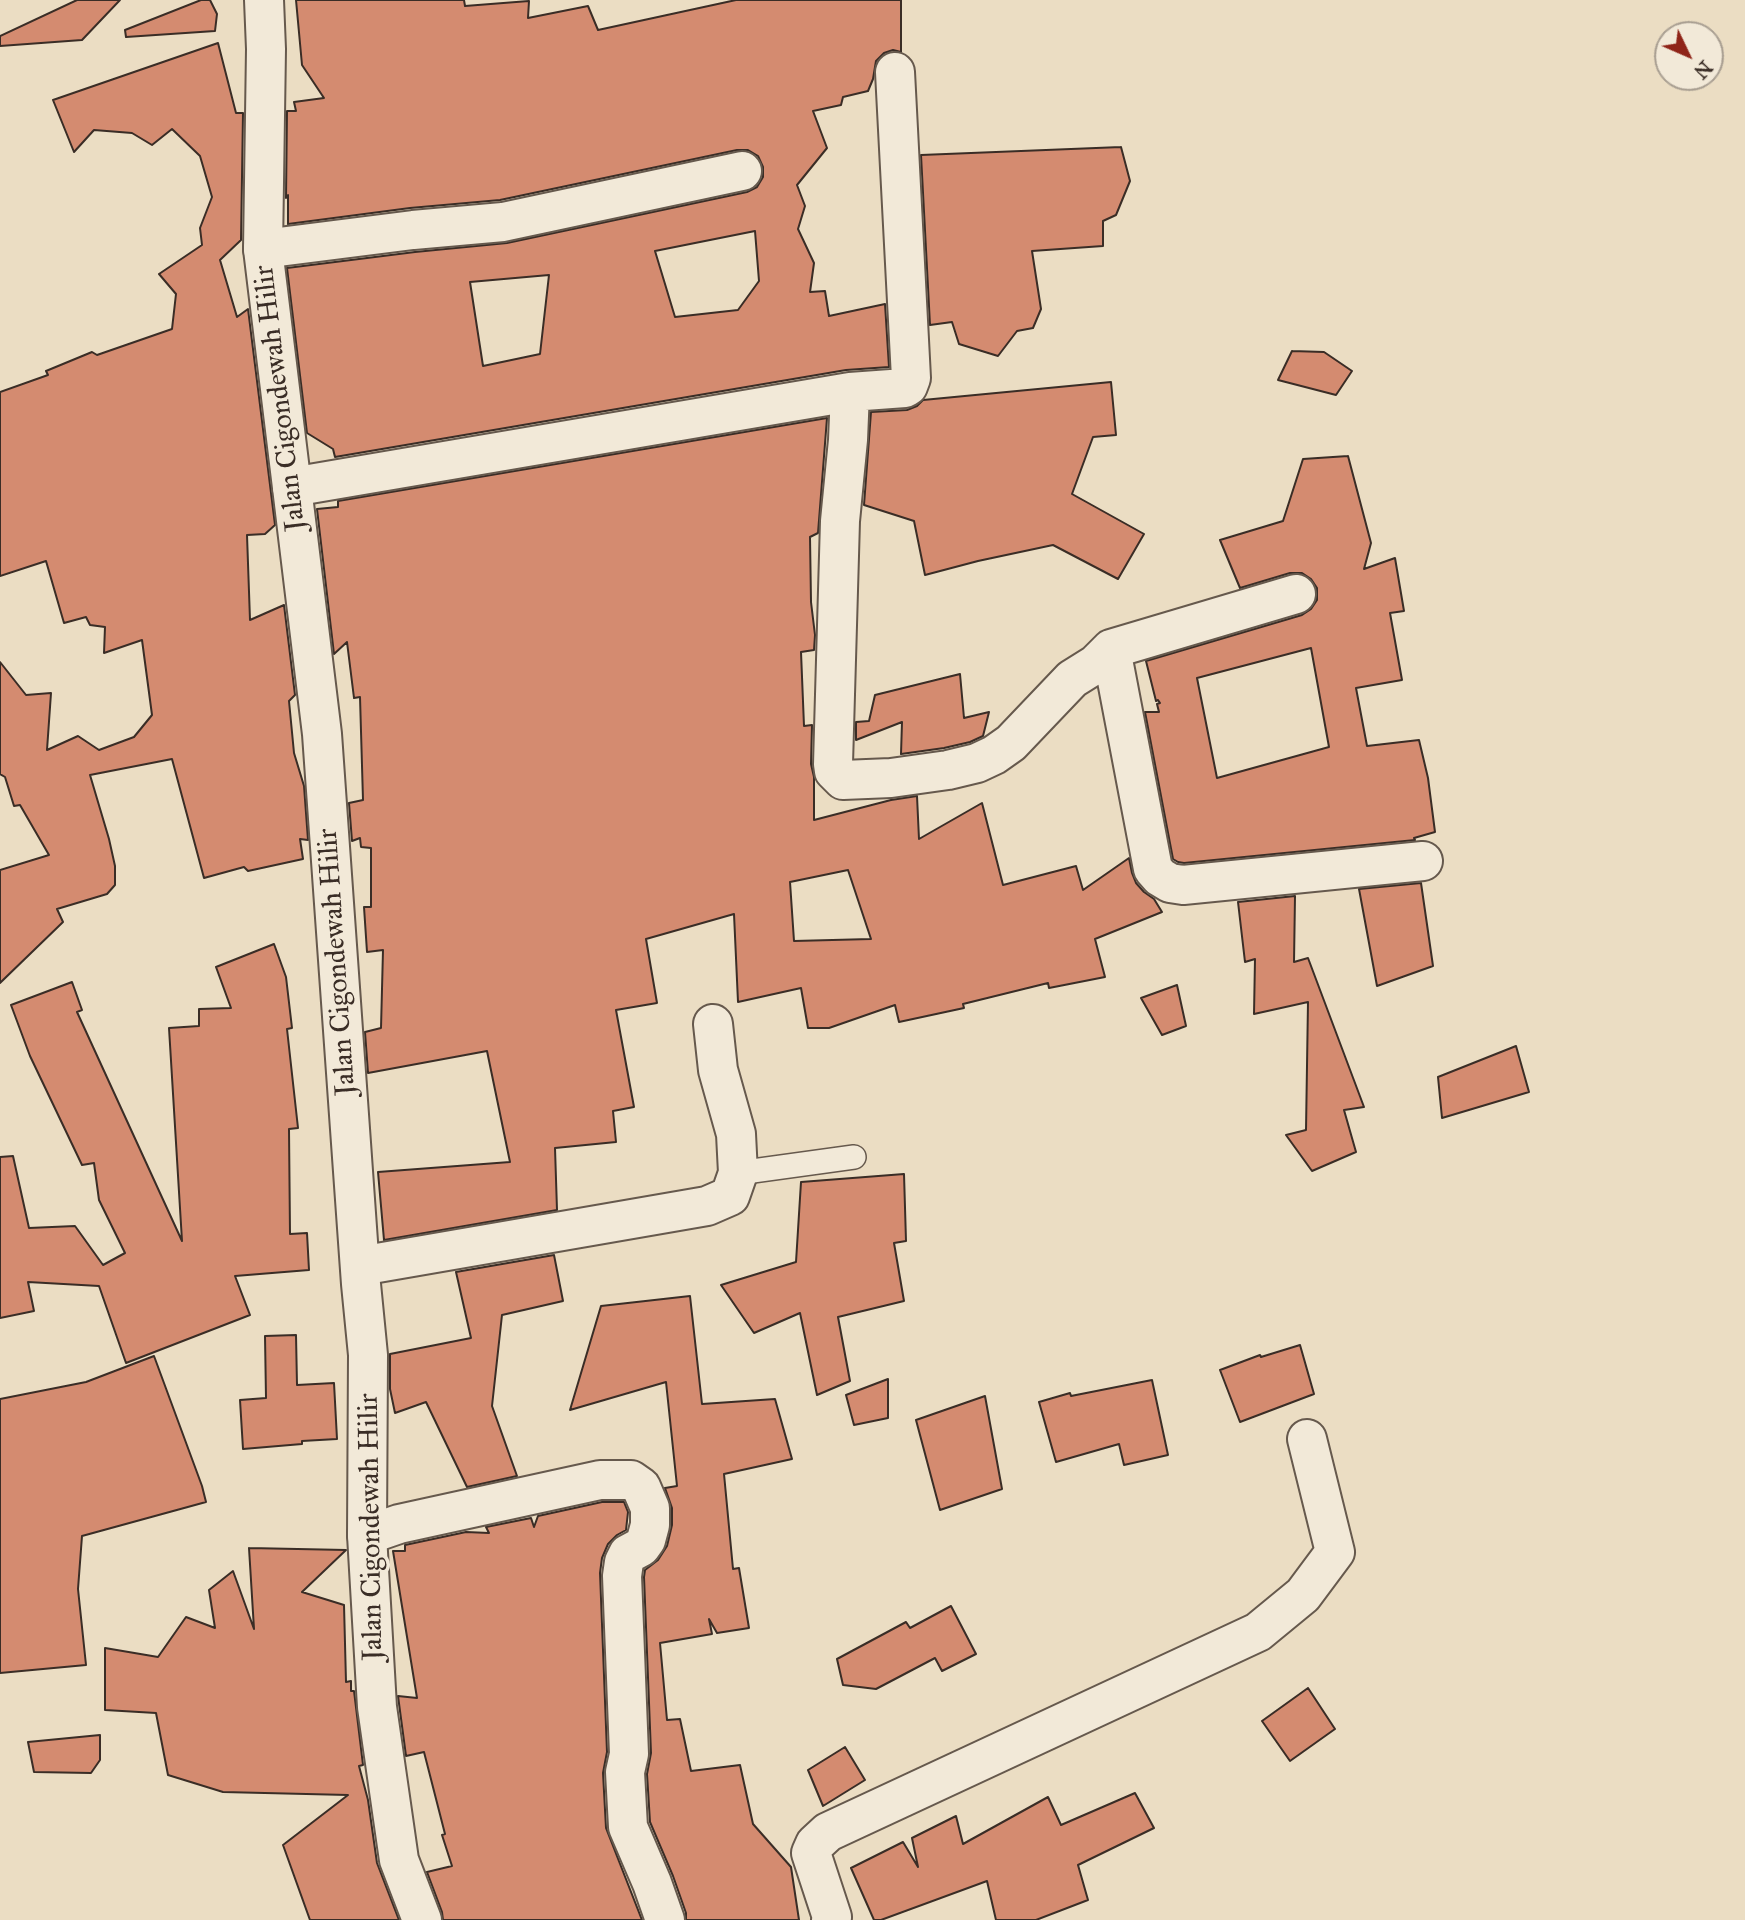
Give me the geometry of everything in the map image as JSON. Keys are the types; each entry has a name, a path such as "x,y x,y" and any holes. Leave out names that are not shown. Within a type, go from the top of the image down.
{"street":[{"name":"Jalan Cigondewah Hilir","path":"264,0 266,49 263,248 322,734 368,1355 367,1535 377,1707 399,1860 422,1920"},
{"path":"292,487 850,392 901,389 908,386 911,378 895,72"},
{"path":"263,248 503,222 742,171"},
{"path":"850,392 840,521 833,764 836,774 843,780 891,778 977,763 1011,743 1072,679 1111,649 1296,594"},
{"path":"1111,649 1153,869 1160,877 1170,883 1183,885 1423,861"},
{"path":"360,1266 707,1206 730,1196 738,1173 736,1134 718,1070 713,1024"},
{"path":"831,1920 811,1853 828,1832 1258,1632 1303,1595 1335,1552 1307,1439"},
{"path":"367,1535 399,1524 600,1480 631,1480 641,1486 650,1508 650,1525 646,1540 628,1555 624,1562 622,1576 629,1742 625,1772 628,1827 665,1920"}],"lane":[{"path":"738,1173 854,1157"}],"building":[{"path":"77,0 120,0 82,40 0,46 0,36"},
{"path":"201,0 210,0 217,14 215,31 126,37 125,30"},
{"path":"296,0 464,0 465,6 529,1 528,18 588,6 598,30 736,0 901,0 901,52 893,50 884,53 876,61 868,91 843,97 841,105 813,111 827,148 797,185 805,206 798,229 814,263 810,292 825,291 829,316 885,304 889,367 846,370 335,457 333,449 307,433 287,268 507,243 747,192 757,187 763,177 763,167 758,156 748,150 737,150 500,200 410,208 288,224 287,111 296,111 294,102 324,98 302,65","holes":["755,231 759,281 738,310 675,317 655,251","549,275 540,354 483,366 470,282"]},
{"path":"218,43 236,113 243,113 241,240 220,260 237,317 248,309 275,525 265,534 247,535 250,620 284,605 295,695 289,701 294,753 304,786 308,840 300,839 303,859 248,871 244,867 204,878 172,759 90,775 109,839 115,866 115,885 107,894 57,909 63,922 0,983 0,870 49,855 20,805 14,806 5,777 0,774 0,662 26,695 51,693 47,750 78,736 99,750 134,737 152,715 142,640 104,653 105,627 90,625 86,617 64,623 46,561 0,576 0,392 48,375 46,371 92,352 97,355 172,329 176,294 159,274 202,245 200,228 212,197 200,156 172,129 152,145 132,133 94,130 74,152 53,100"},
{"path":"1121,147 1130,181 1116,215 1103,221 1103,246 1032,251 1041,309 1033,328 1017,331 998,356 959,344 952,322 930,325 921,155"},
{"path":"1292,351 1324,352 1352,371 1336,395 1278,380"},
{"path":"1111,382 1116,435 1093,437 1072,494 1144,534 1118,579 1053,545 925,575 914,521 864,505 871,412 907,410 923,400"},
{"path":"827,418 818,533 810,537 814,650 801,652 804,726 812,725 814,820 917,796 919,839 982,803 1003,885 1076,866 1083,890 1129,858 1136,883 1154,899 1162,912 1095,939 1105,977 1049,988 1048,983 963,1004 964,1008 899,1022 895,1005 829,1028 808,1028 801,988 738,1002 734,914 646,939 657,1003 616,1010 634,1107 613,1111 616,1142 555,1148 557,1210 384,1240 378,1172 510,1162 487,1051 368,1073 365,1032 381,1028 383,950 367,952 364,907 371,907 371,848 361,847 360,838 352,841 349,803 363,800 360,697 354,698 347,642 334,654 317,509 338,507 338,501","holes":["848,870 871,939 794,941 790,882"]},
{"path":"1348,456 1371,543 1364,569 1395,558 1404,611 1390,613 1402,680 1356,688 1367,746 1419,740 1428,778 1435,832 1414,838 1415,840 1178,862 1173,859 1145,712 1159,712 1157,704 1160,703 1156,701 1146,661 1302,615 1311,609 1317,600 1317,588 1311,579 1302,573 1290,573 1240,588 1220,540 1283,521 1303,459","holes":["1311,648 1329,747 1217,778 1197,678"]},
{"path":"960,674 964,718 989,712 983,736 944,748 901,754 902,722 856,740 856,722 869,721 875,695"},
{"path":"1421,883 1433,966 1377,986 1359,889"},
{"path":"1295,896 1294,962 1308,958 1364,1107 1344,1110 1356,1152 1312,1171 1286,1135 1306,1130 1308,1002 1254,1014 1255,959 1245,962 1238,902"},
{"path":"274,944 286,977 292,1028 287,1029 298,1128 289,1129 290,1234 307,1233 309,1270 235,1276 250,1315 126,1363 99,1286 28,1282 34,1311 0,1318 0,1157 13,1156 29,1228 75,1226 103,1265 125,1253 99,1200 94,1163 82,1165 30,1056 11,1005 72,982 82,1010 77,1012 182,1241 169,1028 199,1026 199,1009 231,1008 216,967"},
{"path":"1177,985 1186,1026 1162,1035 1141,998"},
{"path":"1516,1046 1529,1092 1442,1118 1438,1077"},
{"path":"904,1174 906,1241 894,1243 904,1301 838,1317 850,1381 817,1395 800,1313 754,1333 721,1285 796,1262 801,1182"},
{"path":"554,1255 563,1301 502,1315 492,1406 517,1476 467,1487 426,1402 395,1413 390,1389 390,1354 471,1338 456,1272"},
{"path":"690,1296 702,1404 775,1399 792,1459 724,1474 733,1569 739,1568 749,1628 717,1633 709,1619 712,1634 660,1643 667,1720 680,1719 691,1771 740,1765 753,1824 791,1867 799,1920 686,1920 673,1876 650,1822 647,1774 651,1753 644,1577 645,1570 658,1560 667,1546 672,1525 672,1508 665,1488 677,1486 666,1382 570,1410 601,1306"},
{"path":"296,1335 297,1385 334,1383 337,1439 243,1449 240,1400 266,1398 265,1336"},
{"path":"1300,1345 1314,1394 1240,1422 1220,1370 1260,1355 1261,1357"},
{"path":"154,1356 206,1502 82,1536 78,1589 86,1665 0,1673 0,1399 86,1382"},
{"path":"888,1379 888,1418 854,1425 846,1395"},
{"path":"1152,1380 1168,1455 1124,1465 1119,1444 1056,1462 1039,1402 1070,1393 1071,1396"},
{"path":"985,1396 1002,1489 940,1510 916,1420"},
{"path":"602,1502 624,1502 628,1512 626,1530 608,1544 600,1573 607,1752 603,1773 606,1828 642,1920 443,1920 427,1872 452,1866 442,1835 445,1834 424,1752 406,1756 398,1696 417,1698 393,1551 405,1551 405,1545 466,1532 489,1533 486,1527 531,1518 534,1527 538,1516"},
{"path":"249,1548 346,1550 302,1592 344,1605 346,1682 351,1681 351,1691 354,1691 363,1765 359,1766 368,1800 377,1863 399,1920 310,1920 283,1845 348,1795 223,1792 168,1775 156,1713 105,1710 105,1648 158,1657 186,1617 215,1628 209,1590 233,1571 254,1629"},
{"path":"951,1606 976,1654 942,1671 935,1658 876,1689 843,1685 837,1659 906,1622 910,1628"},
{"path":"1308,1688 1335,1729 1290,1761 1262,1721"},
{"path":"100,1735 100,1760 91,1773 34,1772 28,1742"},
{"path":"845,1747 865,1780 823,1806 808,1770"},
{"path":"1135,1793 1154,1828 1078,1865 1088,1900 1036,1920 996,1920 987,1881 881,1920 874,1920 851,1868 903,1842 918,1867 912,1838 956,1816 963,1844 1048,1797 1061,1825"}]}
